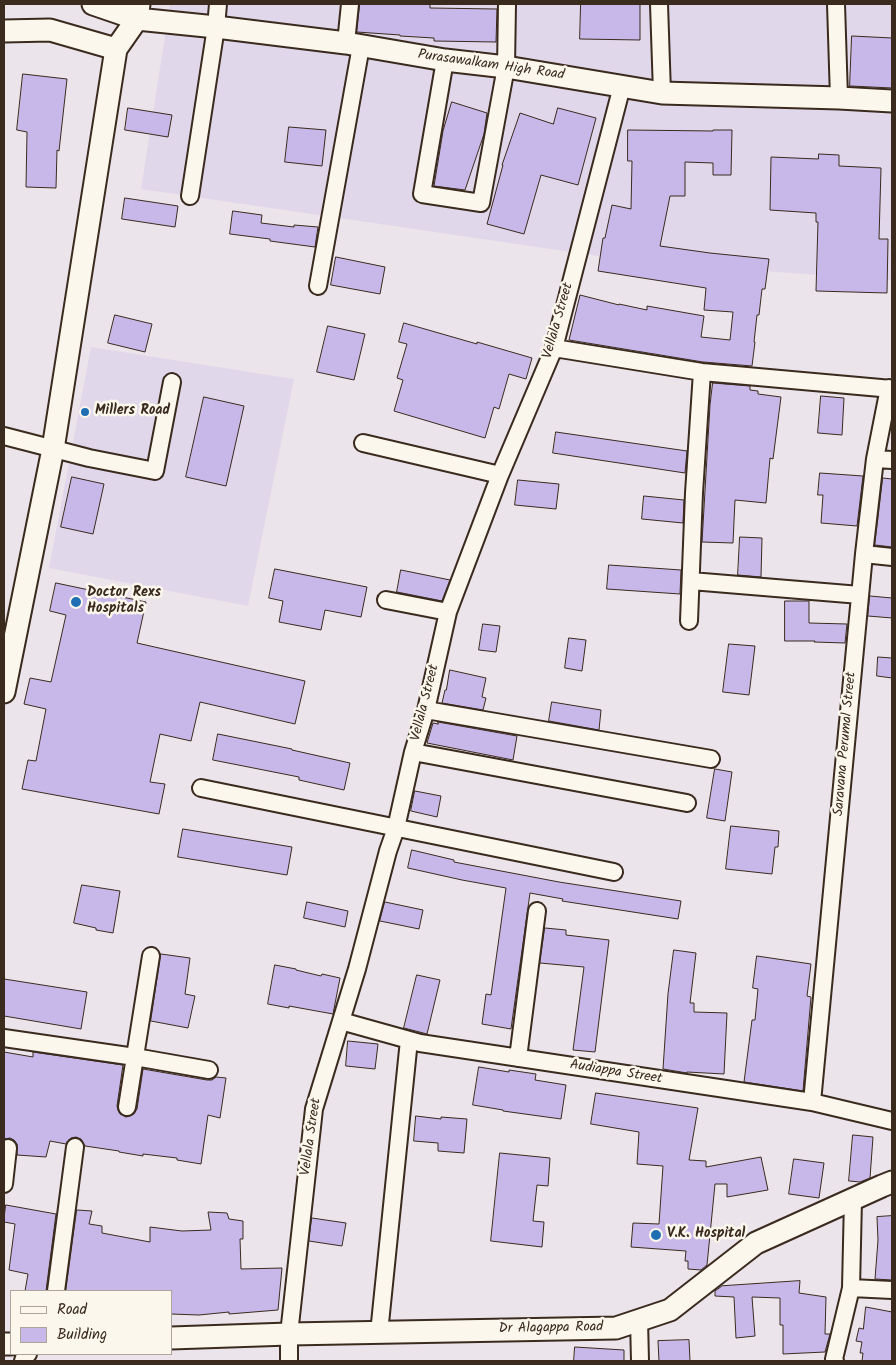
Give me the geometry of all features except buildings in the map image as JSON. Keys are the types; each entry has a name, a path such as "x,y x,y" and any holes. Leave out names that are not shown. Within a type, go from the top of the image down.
{"main road":[{"name":"Purasawalkam High Road","path":"93,4 216,27 354,45 445,60 506,66 662,93 892,101"},
{"path":"4,692 9,636 53,449 116,49 138,11"},
{"path":"4,31 50,30 116,49"},
{"name":"Dr Alagappa Road","path":"172,1338 616,1328 670,1310 756,1244 892,1182"}],"street":[{"path":"190,196 218,4"},
{"path":"318,286 354,45 350,4"},
{"path":"445,60 422,194 481,203 506,66 507,4"},
{"path":"658,4 662,93"},
{"path":"836,4 840,98"},
{"name":"Vellala Street","path":"289,1361 288,1334 314,1109 357,969 388,851 396,828 413,752 426,710 448,612 500,475 554,348 622,86"},
{"path":"554,348 702,372 891,388"},
{"path":"689,621 694,493 702,372"},
{"path":"4,436 89,458 155,471 172,382"},
{"name":"Saravana Perumal Street","path":"812,1102 864,554 876,459 891,388"},
{"path":"363,443 500,475"},
{"path":"876,459 892,460"},
{"path":"864,554 892,557"},
{"path":"691,581 860,595"},
{"path":"386,600 448,612"},
{"path":"426,710 711,759"},
{"path":"413,752 686,803"},
{"path":"201,788 614,872"},
{"path":"518,1058 537,911"},
{"path":"126,1107 151,956"},
{"name":"Audiappa Street","path":"341,1021 420,1043 812,1102 892,1121"},
{"path":"4,1038 209,1070"},
{"path":"379,1333 409,1040"},
{"path":"56,1290 75,1147"},
{"path":"4,1184 8,1148"},
{"path":"831,1360 851,1288 853,1200"},
{"path":"851,1288 892,1290"},
{"path":"640,1320 640,1361"}],"shaded area":[{"path":"170,4 892,4 892,280 646,263 141,189"},
{"path":"91,347 294,379 248,606 49,568"}],"place":[{"name":"Millers Road","path":"85,412"},
{"name":"Doctor Rexs Hospitals","path":"76,602"},
{"name":"V.K. Hospital","path":"656,1235"}]}
